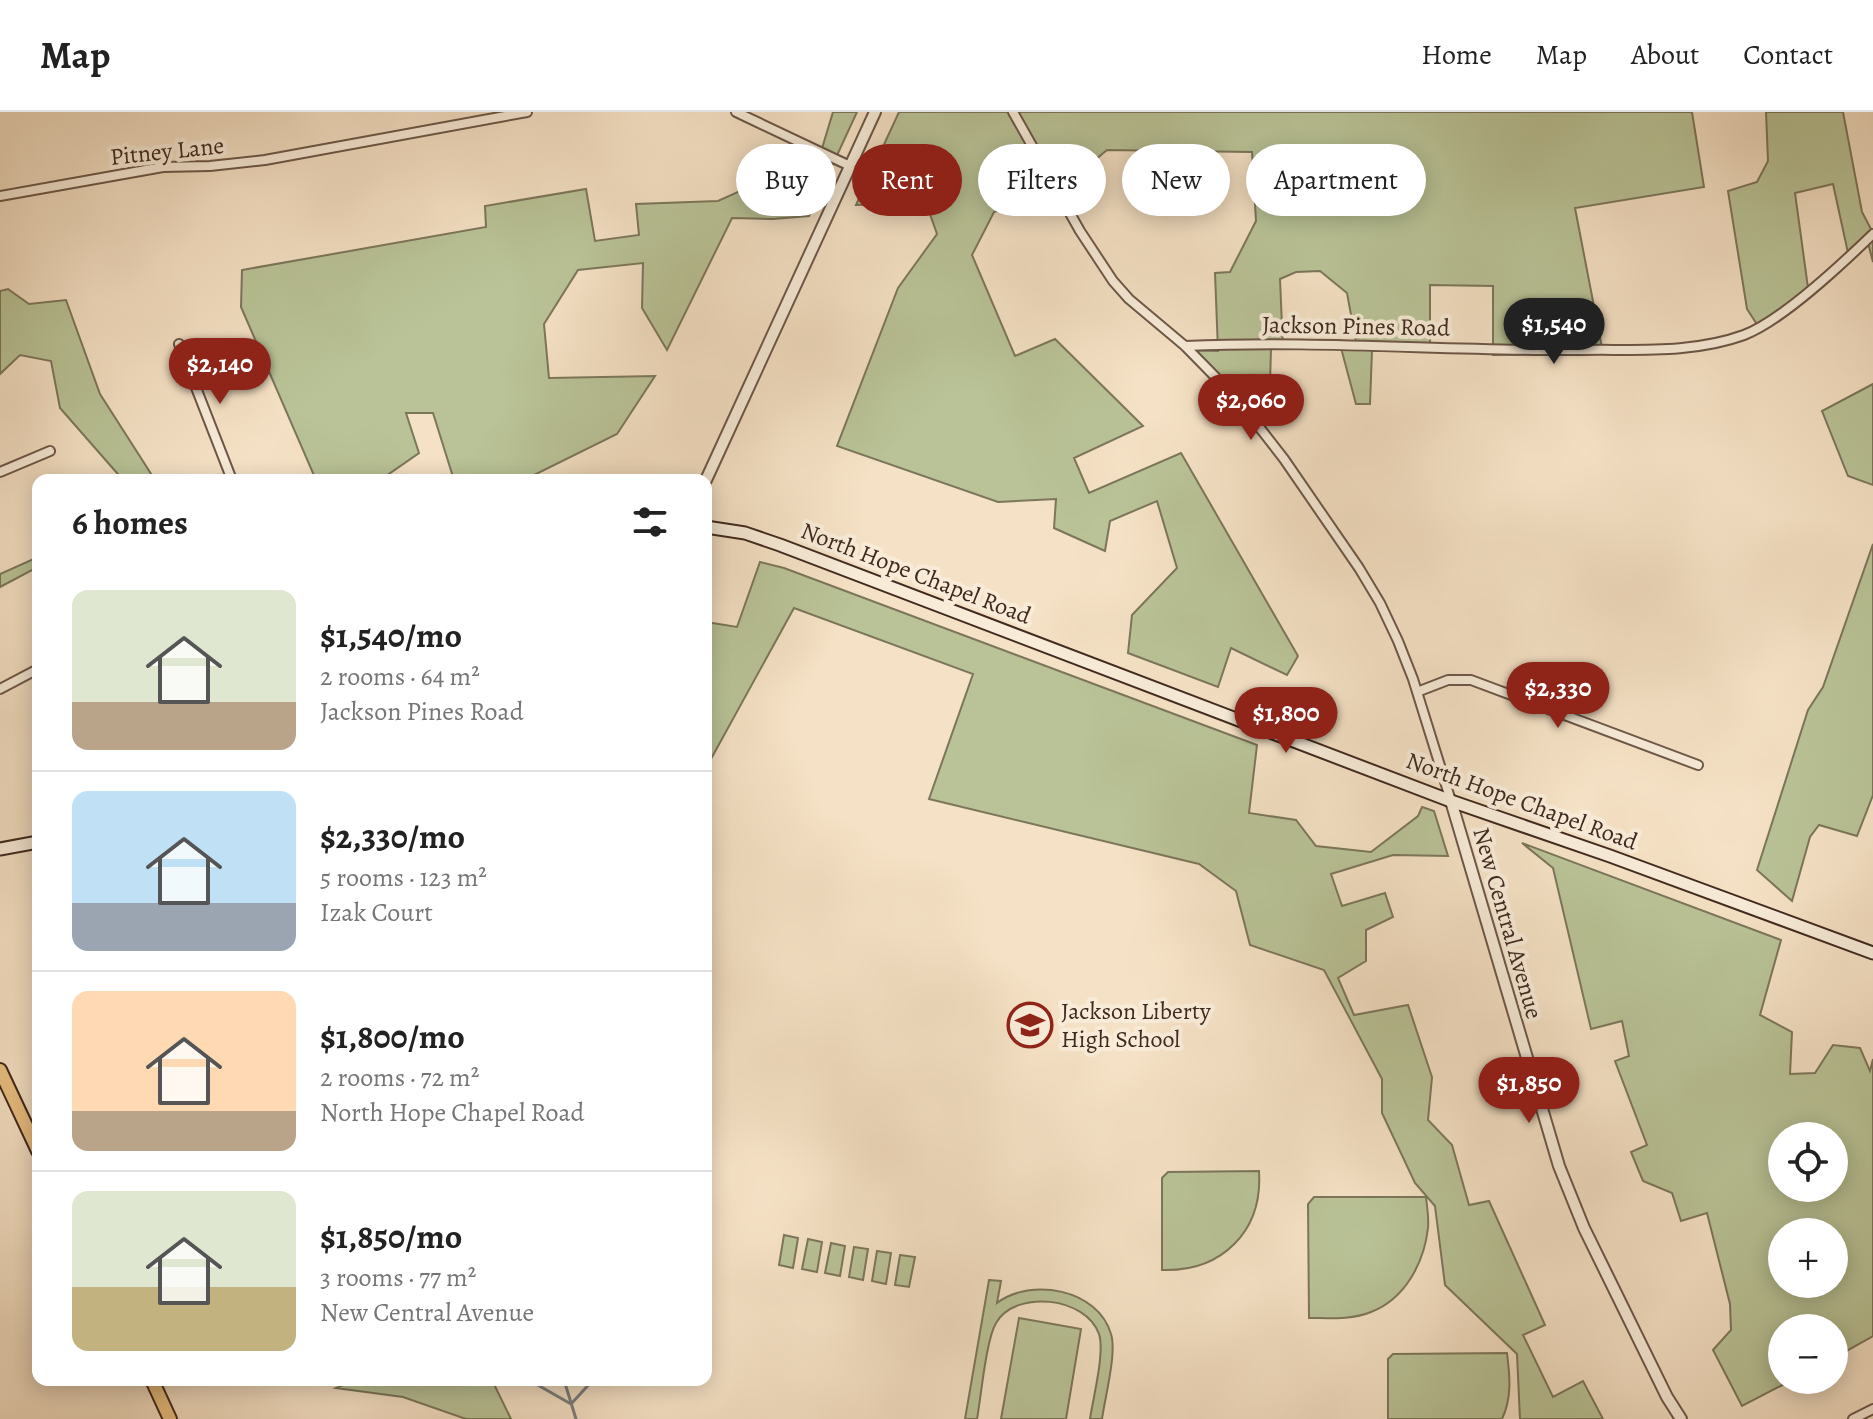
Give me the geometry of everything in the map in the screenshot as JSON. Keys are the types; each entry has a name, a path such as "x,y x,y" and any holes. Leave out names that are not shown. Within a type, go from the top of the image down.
{"main road":[{"name":"North Hope Chapel Road","path":"712,528 745,533 780,545 1451,801 1873,953"},
{"path":"0,849 32,843"},
{"path":"0,1070 32,1138"},
{"path":"155,1386 170,1419"}],"street":[{"name":"Pitney Lane","path":"0,196 163,167 265,160 527,112"},
{"path":"736,112 850,166"},
{"path":"709,474 875,112"},
{"name":"New Central Avenue","path":"1013,112 1080,231 1113,281 1129,299 1185,346 1238,400 1284,459 1380,603 1417,692 1559,1166 1584,1228 1667,1397 1681,1419"},
{"name":"Jackson Pines Road","path":"1185,346 1345,345 1546,350 1666,349 1709,345 1764,325 1797,301 1873,234"},
{"path":"179,344 230,474"},
{"path":"0,472 50,451"},
{"path":"0,689 32,672"},
{"path":"1417,692 1448,680 1471,680 1698,765"},
{"path":"1853,1419 1873,1409"}],"green space":[{"path":"833,112 857,112 836,158 836,144 823,144"},
{"path":"899,112 1692,112 1704,187 1575,208 1603,353 1493,355 1493,286 1430,285 1430,351 1372,351 1370,404 1356,404 1341,348 1357,347 1347,293 1320,271 1296,272 1280,279 1283,349 1271,349 1270,385 1246,408 1186,350 1218,351 1215,273 1230,272 1256,216 1426,216 1426,144 1246,144 1246,152 1230,152 1230,144 1122,144 1122,150 1106,151 1106,144 978,144 978,216 992,216 972,255 1015,356 1055,339 1143,426 1074,458 1089,493 1181,453 1298,656 1287,675 1231,648 1218,687 1128,653 1132,615 1177,568 1157,501 1110,521 1105,551 1054,528 1056,499 998,502 837,446 898,288 937,234 931,216 962,216 962,144 884,144"},
{"path":"1766,112 1843,112 1862,212 1873,233 1873,262 1868,243 1850,262 1833,184 1795,193 1809,295 1760,329 1747,309 1728,191 1757,182 1768,161"},
{"path":"586,189 595,241 639,235 636,204 718,201 736,193 736,216 809,216 732,218 667,350 642,308 643,263 578,270 544,324 549,378 655,376 617,434 536,474 452,474 433,413 406,413 419,453 389,474 313,474 241,307 242,270 486,227 485,206"},
{"path":"8,289 29,304 66,300 100,394 151,474 118,474 60,408 51,361 20,355 0,374 0,291"},
{"path":"1873,384 1873,485 1848,476 1822,411"},
{"path":"1873,544 1873,795 1857,836 1819,825 1810,837 1792,901 1757,870 1808,710 1823,687"},
{"path":"32,560 32,570 0,587 0,574"},
{"path":"760,562 784,568 1257,745 1249,813 1296,820 1316,846 1371,852 1418,816 1422,807 1434,811 1448,856 1393,855 1331,874 1342,906 1385,893 1393,917 1366,930 1366,961 1338,978 1354,1015 1408,1005 1432,1077 1428,1120 1452,1145 1469,1205 1489,1201 1545,1325 1523,1335 1553,1397 1583,1381 1603,1419 1520,1419 1517,1354 1445,1285 1435,1206 1415,1183 1382,1113 1382,1079 1324,970 1250,945 1236,891 1199,864 929,799 973,674 794,608 712,757 712,623 737,627"},
{"path":"1522,843 1781,940 1760,1015 1792,1032 1790,1074 1815,1073 1833,1045 1860,1048 1870,1071 1873,1059 1873,1336 1848,1350 1848,1314 1768,1314 1768,1392 1742,1406 1713,1350 1731,1330 1730,1304 1707,1213 1681,1221 1672,1193 1643,1181 1631,1152 1647,1145 1615,1061 1629,1056 1622,1021 1591,1029 1553,868"},
{"path":"1259,1171 1254,1212 1234,1244 1203,1264 1162,1270 1162,1178 1168,1172"},
{"path":"1314,1197 1426,1197 1428,1228 1417,1267 1403,1289 1383,1306 1356,1316 1309,1318 1308,1204"},
{"path":"784,1235 798,1238 793,1268 779,1265"},
{"path":"808,1239 822,1242 817,1272 802,1269"},
{"path":"831,1243 845,1246 840,1276 825,1273"},
{"path":"854,1247 868,1249 863,1280 849,1277"},
{"path":"877,1251 891,1253 886,1284 872,1281"},
{"path":"900,1255 915,1257 909,1287 895,1285"},
{"path":"989,1280 1001,1281 997,1303 1027,1291 1062,1292 1092,1307 1104,1319 1111,1334 1113,1352 1102,1419 1090,1419 1100,1364 1099,1334 1092,1322 1066,1305 1034,1302 1006,1312 996,1323 987,1355 977,1419 965,1419"},
{"path":"1019,1318 1081,1329 1066,1419 1001,1419"},
{"path":"1507,1353 1509,1395 1502,1419 1388,1419 1388,1359 1393,1354"},
{"path":"495,1386 511,1419 466,1419 403,1397 336,1388"}],"waterway":[{"path":"540,1386 571,1404 588,1386"},
{"path":"566,1386 576,1419"}],"place":[{"name":"Jackson Liberty High School","path":"1030,1025"}]}
